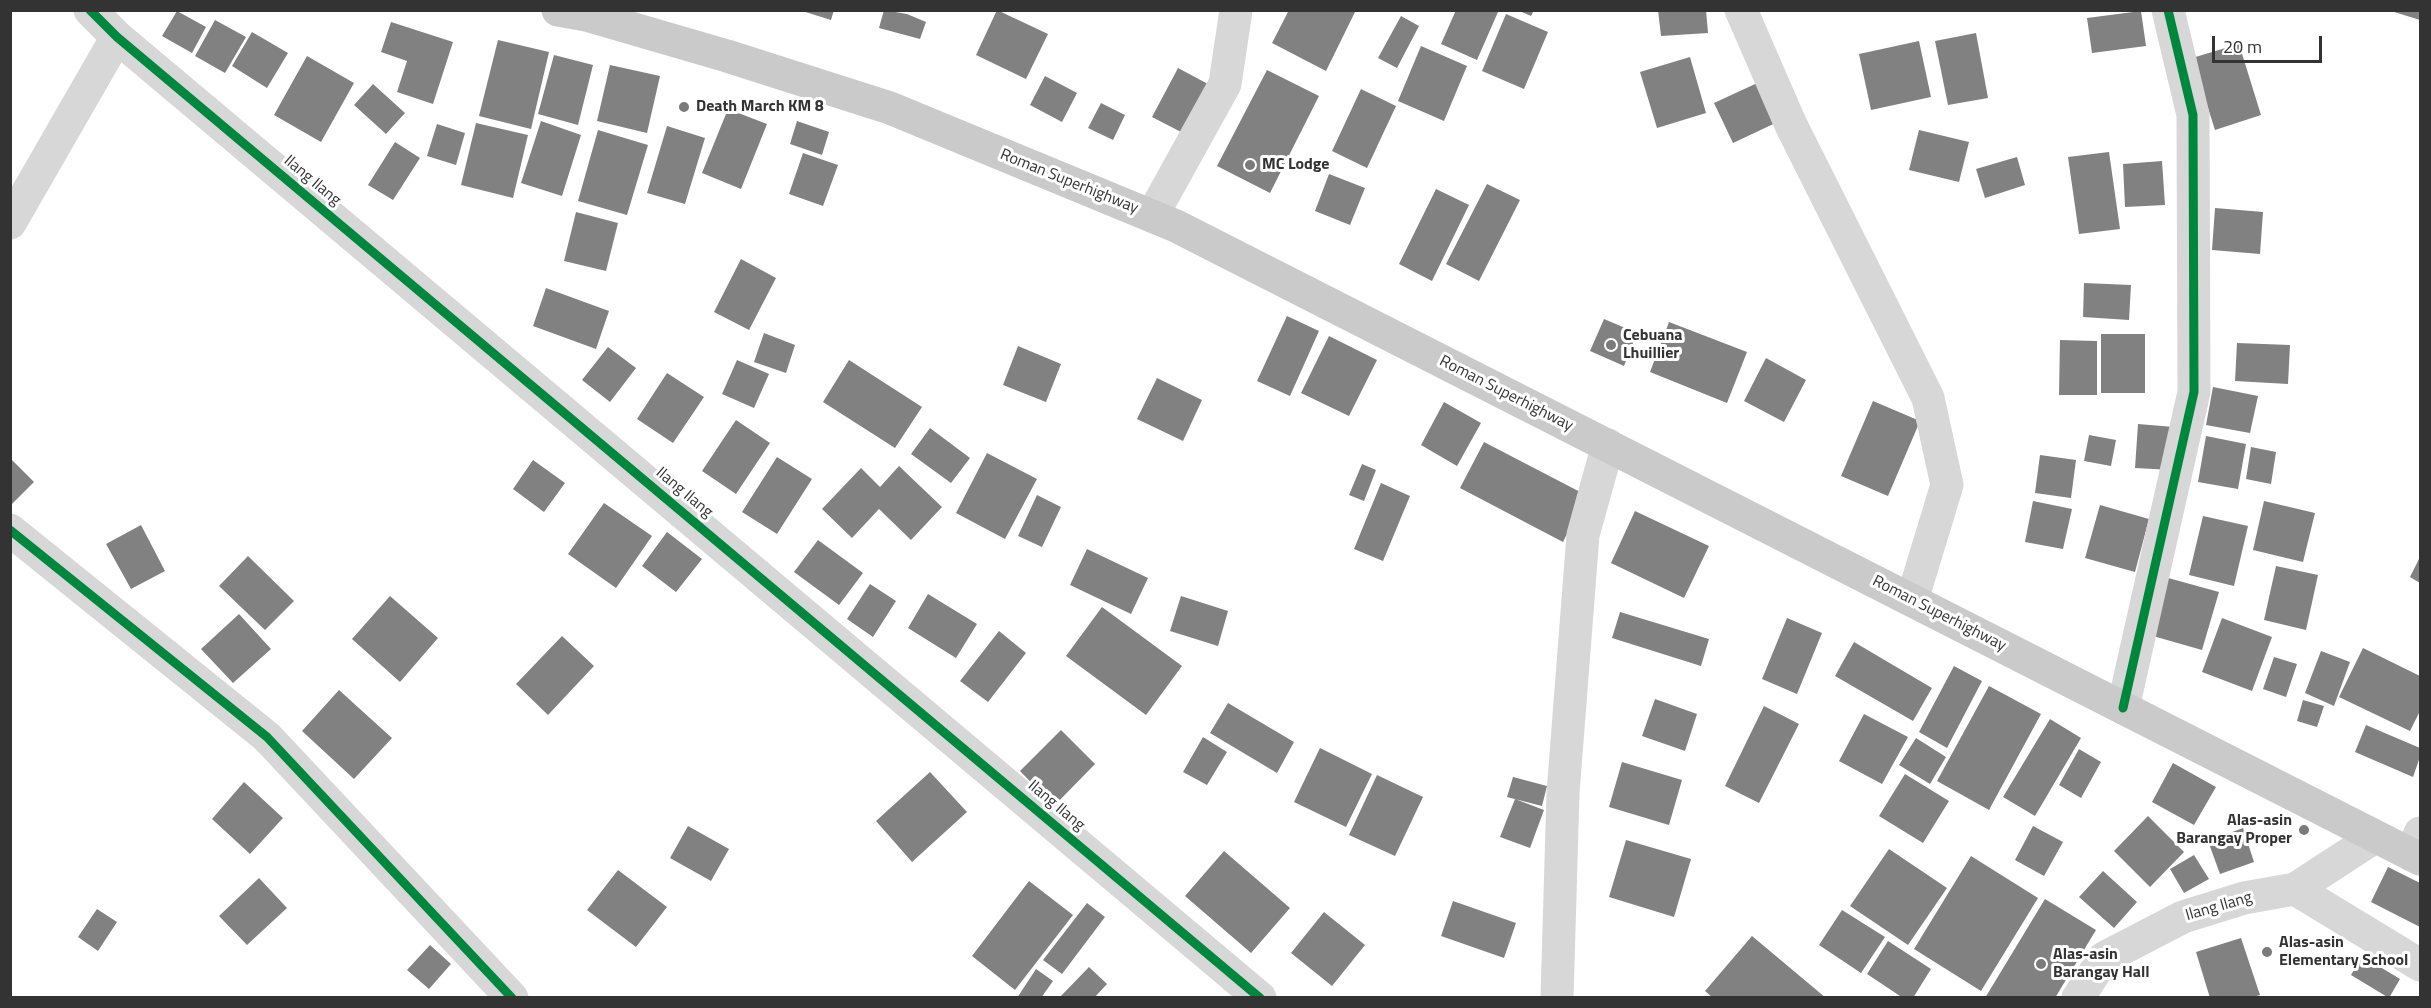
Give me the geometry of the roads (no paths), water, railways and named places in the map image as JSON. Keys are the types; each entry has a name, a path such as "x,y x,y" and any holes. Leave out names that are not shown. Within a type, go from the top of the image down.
{"main road":[{"name":"Roman Superhighway","path":"558,10 586,15 727,56 890,108 1176,226 2375,837 2418,849"}],"street":[{"name":"Ilang Ilang","path":"90,10 117,37 1250,994"},
{"path":"1152,216 1225,84 1236,10"},
{"path":"1741,10 1791,125 1929,398 1947,485 1912,600"},
{"path":"2123,708 2194,392 2193,115 2168,10"},
{"path":"10,223 117,37"},
{"path":"1557,998 1563,793 1583,535 1608,445"},
{"path":"10,530 267,737 512,998"},
{"name":"Ilang Ilang","path":"2078,998 2104,958 2183,917 2244,898 2295,889 2375,837"},
{"path":"2295,889 2421,965"}],"place":[{"name":"Death March KM 8","path":"684,107"},
{"name":"MC Lodge","path":"1250,165"},
{"name":"Cebuana Lhuillier","path":"1611,345"},
{"name":"Alas-asin Barangay Proper","path":"2304,830"},
{"name":"Alas-asin Elementary School","path":"2267,952"},
{"name":"Alas-asin Barangay Hall","path":"2041,964"}]}
